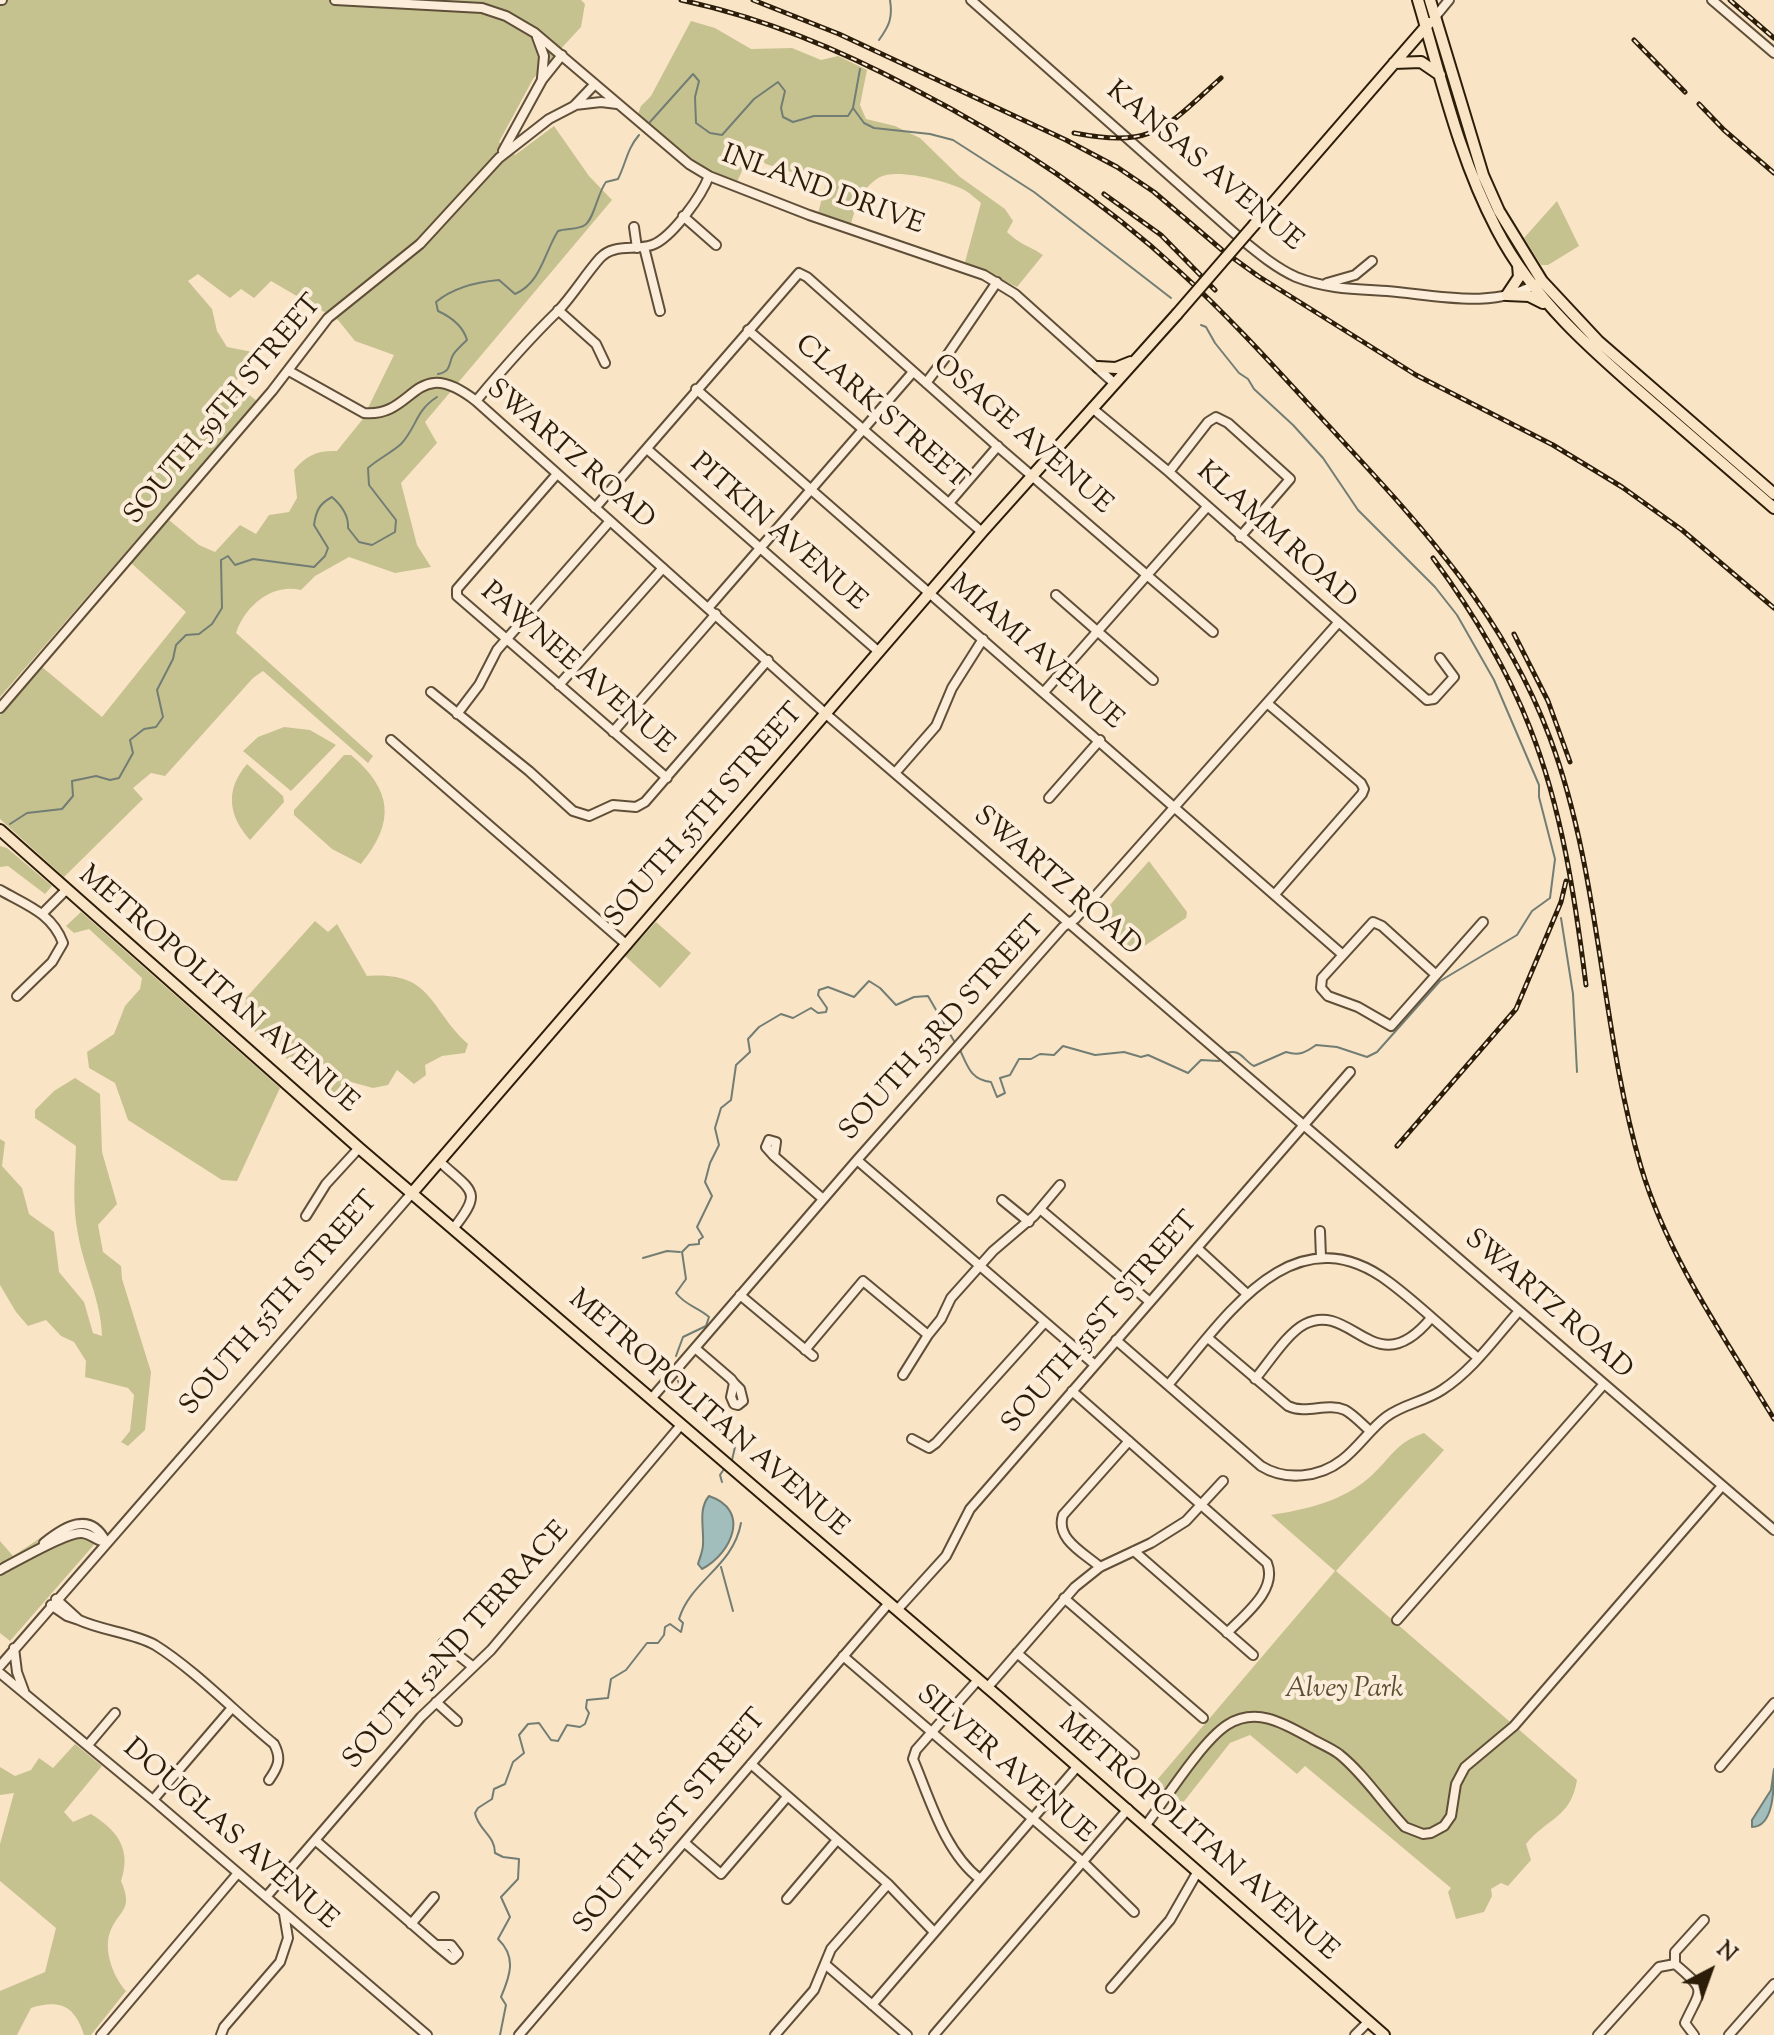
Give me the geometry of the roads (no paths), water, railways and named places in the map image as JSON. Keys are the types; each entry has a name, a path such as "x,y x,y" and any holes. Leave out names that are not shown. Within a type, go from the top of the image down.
{"main road":[{"path":"1418,0 1475,181 1497,230 1517,263 1598,341 1774,494"},
{"path":"1430,0 1483,175 1550,307 1584,342 1774,508"},
{"name":"SOUTH 55TH STREET","path":"412,1193 982,532 1177,314 1435,17"},
{"path":"1394,63 1421,62 1441,76"},
{"path":"1507,295 1519,277 1517,263"},
{"path":"1507,295 1529,296 1550,307"},
{"path":"1098,367 1116,368 1136,359"},
{"name":"METROPOLITAN AVENUE","path":"0,830 359,1148 1128,1809 1384,2035"}],"street":[{"name":"INLAND DRIVE","path":"335,0 482,8 506,16 535,33 670,150 709,176 809,215 984,275 1015,294 1114,383"},
{"name":"KANSAS AVENUE","path":"971,0 1250,246 1297,277 1359,291 1467,299 1507,295 1538,284"},
{"name":"SOUTH 55TH STREET","path":"1435,17 1449,0"},
{"path":"1712,0 1774,53"},
{"path":"535,33 544,56 542,80"},
{"name":"SOUTH 59TH STREET","path":"499,158 542,80 562,55"},
{"name":"SOUTH 59TH STREET","path":"0,708 289,371 328,318 420,244 499,158 549,119 574,106 595,84"},
{"name":"SOUTH 59TH STREET","path":"574,106 605,102 618,104"},
{"path":"476,401 601,257 617,248 659,242 703,193 709,176"},
{"path":"683,216 716,245"},
{"path":"634,227 660,311"},
{"path":"1320,284 1355,275 1372,261"},
{"name":"OSAGE AVENUE","path":"748,330 799,273 807,277 1213,632"},
{"path":"926,383 997,282"},
{"path":"558,310 596,344 605,363"},
{"path":"595,508 748,330"},
{"name":"CLARK STREET","path":"748,330 982,532"},
{"name":"SWARTZ ROAD","path":"289,371 364,413 386,411 415,389 431,382 450,385 476,401 826,714 1774,1530"},
{"path":"613,732 712,610 721,593 913,372"},
{"name":"MIAMI AVENUE","path":"696,389 1343,955"},
{"name":"KLAMM ROAD","path":"1092,408 1427,700 1434,699 1454,678 1440,658"},
{"path":"1169,472 1208,422 1216,417 1228,423 1290,479 1240,537"},
{"path":"949,503 998,446"},
{"name":"PITKIN AVENUE","path":"647,449 879,652"},
{"name":"PAWNEE AVENUE","path":"557,474 457,589 457,596 667,778"},
{"path":"1044,692 1207,507"},
{"path":"457,714 479,685 506,639 610,521"},
{"path":"559,685 663,568"},
{"path":"1056,595 1153,680"},
{"name":"SOUTH 53RD STREET","path":"651,1399 857,1160 1338,623"},
{"path":"895,773 935,729 952,688 983,639"},
{"path":"431,692 573,811 589,816 613,805 636,807 645,802 768,660"},
{"path":"1267,703 1361,783 1364,789 1275,894"},
{"path":"391,740 627,945"},
{"path":"1049,798 1100,740"},
{"path":"0,890 57,926 63,943 52,962 17,996"},
{"path":"42,914 66,890"},
{"path":"1435,974 1382,926 1373,922 1322,978 1321,988 1328,996 1358,1007 1391,1026 1483,922"},
{"name":"SOUTH 51ST STREET","path":"519,2035 843,1656 946,1556 970,1509 1350,1072"},
{"path":"306,1216 326,1184 359,1148"},
{"path":"774,1156 823,1199"},
{"path":"857,1160 1095,1365"},
{"path":"439,1161 468,1188 472,1198 470,1207 453,1229"},
{"path":"903,1375 941,1319 951,1298 980,1265 1029,1222 1060,1185"},
{"name":"SOUTH 55TH STREET","path":"0,1666 412,1193"},
{"path":"1002,1200 1029,1222"},
{"path":"1040,1209 1150,1302"},
{"path":"1320,1231 1321,1258"},
{"path":"1197,1248 1247,1294"},
{"path":"1168,1385 1255,1285 1288,1266 1321,1258 1363,1266 1388,1281 1478,1358"},
{"path":"740,1295 809,1353 863,1281 928,1335"},
{"path":"1116,1340 1261,1466 1275,1472 1301,1475 1331,1468 1395,1411 1446,1388 1478,1358 1519,1311"},
{"path":"1255,1379 1305,1324 1317,1320 1329,1321 1368,1340 1387,1345 1411,1339 1431,1318"},
{"path":"912,1439 929,1448 936,1443 1045,1322"},
{"path":"1208,1338 1277,1399 1298,1411 1336,1408 1346,1411 1370,1431"},
{"path":"695,1348 734,1383"},
{"path":"1397,1620 1604,1384"},
{"path":"1072,1391 1262,1557 1270,1569 1266,1590 1227,1633"},
{"name":"SOUTH 52ND TERRACE","path":"266,1897 436,1702 491,1650 681,1425"},
{"path":"1100,1567 1065,1537 1061,1523 1063,1515 1129,1441"},
{"path":"987,1688 1064,1598 1100,1567 1169,1533 1202,1505 1223,1481"},
{"path":"1146,1825 1211,1739 1226,1726 1241,1718 1273,1718 1338,1753 1405,1827 1423,1834 1444,1826 1451,1816 1456,1784 1465,1767 1514,1726 1722,1486"},
{"path":"0,1570 38,1549 64,1529 79,1524 95,1528 106,1542"},
{"path":"1134,1551 1253,1655"},
{"path":"1064,1598 1203,1718"},
{"path":"54,1602 67,1616 154,1645 274,1744 279,1762 269,1780"},
{"path":"443,1643 472,1666"},
{"path":"14,1648 24,1692"},
{"path":"1017,1653 1134,1754"},
{"name":"SILVER AVENUE","path":"843,1656 1083,1862 1134,1912"},
{"name":"DOUGLAS AVENUE","path":"0,1673 427,2035"},
{"path":"977,1681 916,1750 913,1759 954,1853 966,1869 980,1879"},
{"path":"436,1702 457,1721"},
{"path":"1720,1767 1774,1703"},
{"path":"153,1800 231,1709"},
{"path":"88,1745 115,1713"},
{"path":"751,1764 888,1884 934,1932"},
{"path":"872,2005 1077,1767"},
{"path":"685,1843 721,1874 787,1797"},
{"path":"934,2035 1128,1809"},
{"path":"315,1840 436,1945"},
{"path":"787,1899 837,1840"},
{"path":"1111,1988 1170,1920 1198,1871"},
{"path":"101,2035 238,1873"},
{"path":"775,2035 814,1990 831,1949 888,1884"},
{"path":"411,1924 434,1897"},
{"path":"221,2035 224,2027 280,1962 288,1938 284,1913"},
{"path":"1694,2035 1685,2023 1698,2003 1700,1993 1695,1981 1675,1964 1675,1952 1704,1920"},
{"path":"825,1964 907,2035"},
{"path":"1598,2035 1659,1967 1675,1964"},
{"path":"1729,2035 1774,1984"},
{"path":"1355,2035 1369,2021"}],"water":[{"path":"709,1496 722,1502 730,1511 732,1532 722,1553 702,1569 698,1564 703,1547 703,1512"},
{"path":"1774,1769 1769,1814 1765,1821 1752,1827 1752,1820 1771,1790"}],"waterway":[{"path":"879,40 889,22 890,0"},
{"path":"650,122 693,74 699,81 695,97 696,123 710,133 722,135 754,99 778,82 785,91 781,108 783,117 793,122 814,116 848,116 853,108 860,69"},
{"path":"853,108 864,123 874,128 930,134 953,140 1034,192 1171,298"},
{"path":"438,374 448,369 453,355 467,340 456,322 438,311 436,302 458,289 490,281 499,280 515,294 524,289 536,275 558,231 579,228 588,222 603,186 618,179 639,135"},
{"path":"1201,325 1206,327 1239,373 1323,458 1358,510 1435,587 1457,615 1494,680 1539,785 1539,797 1555,859 1550,898 1532,911 1517,935 1440,981 1377,1052 1367,1057 1337,1047 1316,1045 1302,1053 1286,1052 1254,1066 1239,1054 1227,1053"},
{"path":"10,824 27,813 62,809 73,796 72,781 96,776 110,780 119,778 133,753 130,740 144,729 156,727 163,717 157,690 173,659 176,645 186,635 199,634 212,624 222,608 221,560 228,556 235,565 253,559 314,567 328,548 314,525 316,516 321,505 332,497 344,511 348,528 359,542 372,545 395,532 396,520 369,485 368,468 401,444 424,408 437,397"},
{"path":"1561,918 1573,994 1577,1072"},
{"path":"676,1356 683,1337 706,1326 709,1317 676,1293 686,1279 682,1252 689,1245 699,1244 703,1237 697,1227 712,1196 705,1182 719,1145 715,1128 721,1108 731,1100 736,1065 750,1052 748,1039 759,1027 781,1014 793,1018 811,1008 818,1013 826,1012 827,1008 818,995 819,990 828,987 854,997 869,981 896,1005 914,997 928,996 954,1041"},
{"path":"960,1050 971,1072 979,1079 991,1082 997,1097 1005,1093 1000,1078 1010,1075 1019,1059 1031,1059 1040,1054 1054,1055 1063,1046 1095,1055 1124,1052 1141,1057 1148,1055 1188,1073 1201,1060 1219,1061"},
{"path":"643,1258 667,1251 680,1252"},
{"path":"678,1381 683,1395 708,1421 731,1438 735,1447 732,1460"},
{"path":"722,1482 720,1475 724,1469"},
{"path":"500,2035 506,2005 501,1997 510,1967 508,1953 498,1939 510,1917 501,1897 518,1879 519,1859 495,1853 475,1813 492,1799 494,1789 505,1784 513,1762 524,1753 519,1735 528,1724 539,1723 551,1740 558,1741 567,1725 580,1727 585,1724 589,1713 587,1700 608,1698 611,1679 626,1670 647,1643 658,1643 665,1627 670,1624 681,1632 683,1623 679,1619 685,1605 730,1551 741,1523"},
{"path":"721,1567 733,1611"}],"railway":[{"path":"681,0 771,25 856,60 983,127 1085,194 1149,244 1200,290 1401,506 1459,576 1510,652 1550,738 1567,790 1580,843 1627,1114 1652,1201 1699,1297 1774,1419"},
{"path":"753,0 839,34 1117,167 1154,192 1258,276 1416,375 1553,445 1622,487 1682,530 1774,608"},
{"path":"1730,0 1774,38"},
{"path":"1634,40 1685,92"},
{"path":"1074,133 1123,138 1141,136 1171,122 1221,78"},
{"path":"1699,104 1774,173"},
{"path":"1104,194 1161,235 1215,290"},
{"path":"1433,558 1475,619 1499,661 1530,728 1551,790 1566,854 1586,985"},
{"path":"1514,634 1548,701 1570,762"},
{"path":"1397,1146 1516,1009 1561,902 1566,881"}],"park label":[{"name":"Alvey Park","path":"1344,1691"}]}
